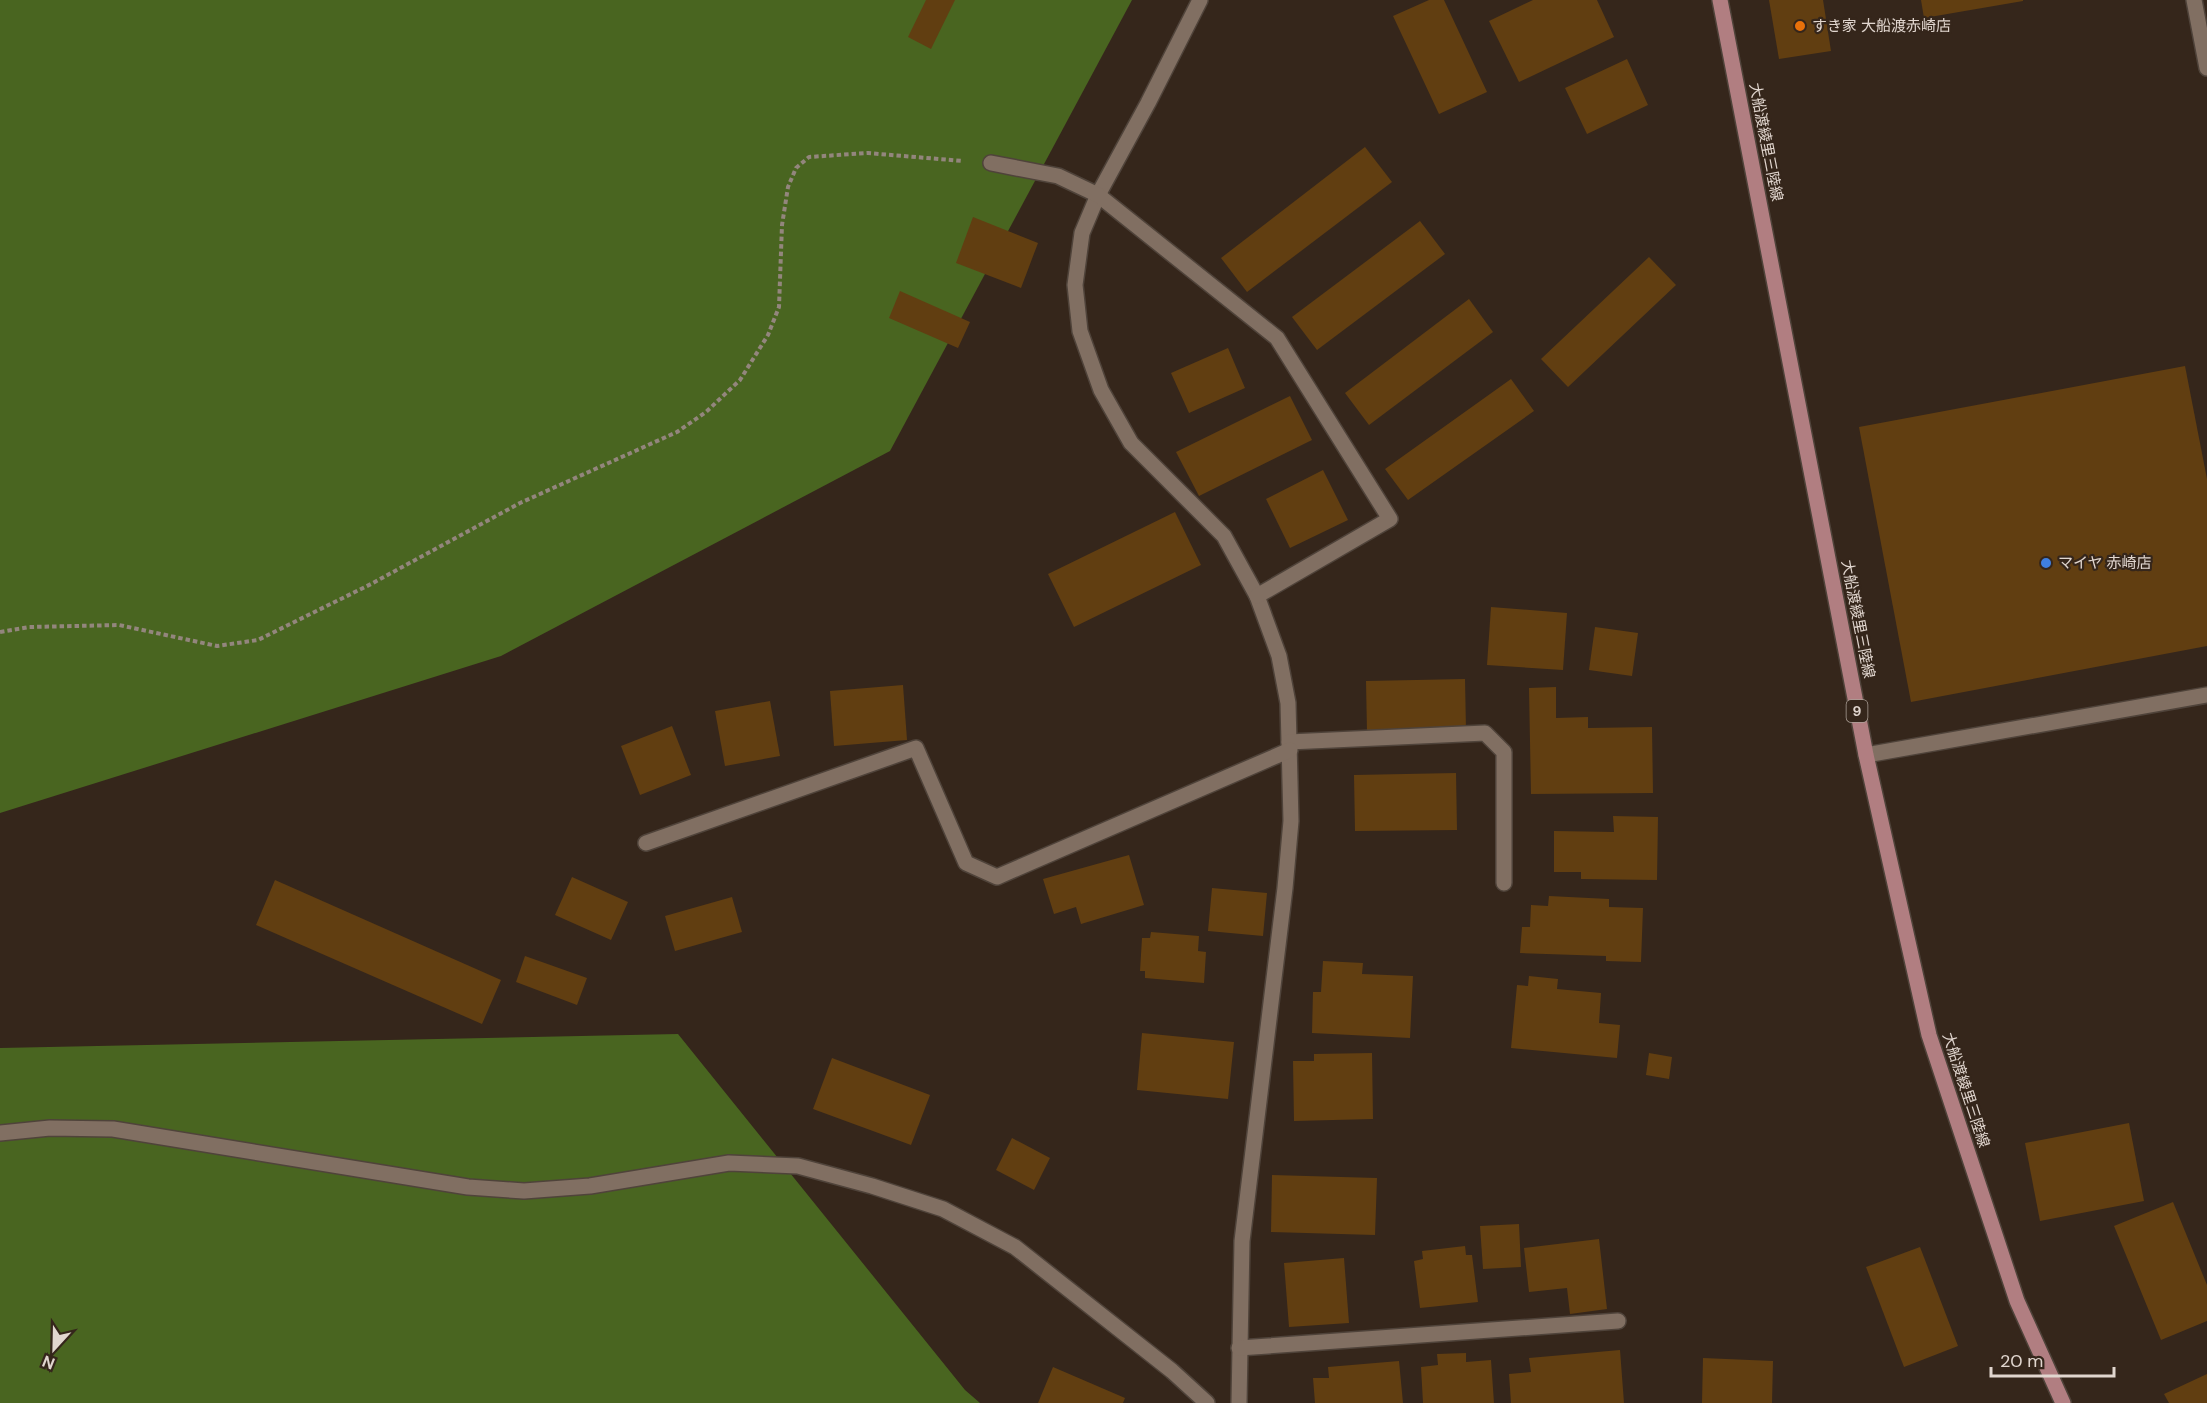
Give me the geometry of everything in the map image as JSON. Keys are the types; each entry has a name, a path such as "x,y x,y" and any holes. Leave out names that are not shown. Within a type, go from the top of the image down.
{"main road":[{"name":"大船渡綾里三陸線","path":"1720,0 1866,755 1929,1035 2017,1301 2063,1403"}],"street":[{"path":"1200,0 1098,195 1082,233 1075,285 1080,331 1101,390 1131,443 1224,536 1257,596 1279,656 1288,703 1290,832 1242,1241 1239,1403"},
{"path":"2194,0 2204,34 2207,68"},
{"path":"991,163 1058,176 1098,195 1277,338 1390,519 1257,596"},
{"path":"1866,755 2207,695"},
{"path":"645,843 916,748 966,863 996,878 1290,746 1485,733 1504,752 1504,882"},
{"path":"0,1133 50,1128 113,1129 468,1187 524,1191 590,1186 729,1163 798,1166 943,1209 1015,1246 1172,1371 1208,1403"},
{"path":"1239,1348 1618,1321"}],"path":[{"path":"0,632 29,627 119,625 217,646 258,640 370,584 520,503 677,432 706,412 740,380 768,335 779,306 782,225 788,188 796,168 809,157 868,153 991,163"}],"green space":[{"path":"0,0 1132,0 890,451 501,656 0,813"},
{"path":"678,1034 965,1390 980,1403 0,1403 0,1048"}],"building":[{"path":"926,0 955,0 931,49 908,37"},
{"path":"1429,0 1444,0 1487,92 1439,114 1393,16"},
{"path":"1533,0 1597,0 1614,37 1519,82 1489,21"},
{"name":"すき家 大船渡赤崎店","path":"1769,0 1823,0 1831,51 1779,59"},
{"path":"1921,0 2023,0 2023,1 1924,18"},
{"path":"1627,59 1648,105 1587,134 1565,88"},
{"path":"1365,147 1392,182 1247,292 1221,258"},
{"path":"973,217 1038,243 1021,288 956,263"},
{"path":"1420,221 1445,254 1317,350 1292,317"},
{"path":"1649,257 1676,285 1568,387 1541,359"},
{"path":"900,291 970,322 958,348 889,318"},
{"path":"1469,299 1493,332 1369,425 1345,393"},
{"path":"1228,348 1245,388 1189,413 1171,373"},
{"name":"マイヤ 赤崎店","path":"2185,366 2207,479 2207,646 1911,702 1859,427"},
{"path":"1511,379 1534,411 1408,500 1385,469"},
{"path":"1290,396 1312,440 1199,496 1176,452"},
{"path":"1323,470 1348,520 1290,548 1266,499"},
{"path":"1175,512 1201,565 1074,627 1048,574"},
{"path":"1491,607 1567,613 1563,670 1487,665"},
{"path":"1595,627 1638,633 1632,676 1589,670"},
{"path":"1465,679 1466,730 1367,732 1366,681"},
{"path":"903,685 907,740 834,746 830,691"},
{"path":"1556,687 1556,718 1588,717 1588,728 1652,727 1653,793 1531,794 1529,688"},
{"path":"770,701 780,756 725,766 715,711"},
{"path":"672,726 691,775 640,795 621,746"},
{"path":"1456,773 1457,830 1355,831 1354,775"},
{"path":"1613,816 1658,817 1657,880 1581,879 1581,872 1554,872 1554,831 1614,832"},
{"path":"1129,855 1144,905 1081,924 1076,907 1054,914 1043,879"},
{"path":"572,877 628,902 611,940 555,915"},
{"path":"275,880 501,980 482,1024 256,925"},
{"path":"1212,888 1267,893 1263,936 1208,931"},
{"path":"1549,896 1609,899 1609,907 1643,908 1641,962 1606,961 1606,956 1520,953 1522,927 1530,927 1531,905 1548,906"},
{"path":"732,897 742,932 675,951 665,916"},
{"path":"1151,932 1199,936 1198,951 1206,952 1204,983 1145,978 1145,971 1140,971 1142,938 1150,938"},
{"path":"525,956 587,978 577,1005 516,982"},
{"path":"1323,961 1363,963 1362,974 1413,976 1410,1038 1312,1033 1313,992 1321,992"},
{"path":"1529,976 1558,979 1557,989 1601,993 1599,1023 1620,1025 1617,1058 1511,1048 1517,985 1528,986"},
{"path":"1142,1033 1234,1042 1228,1099 1137,1090"},
{"path":"1372,1053 1373,1119 1294,1121 1293,1061 1314,1061 1314,1054"},
{"path":"1649,1053 1672,1057 1669,1079 1646,1075"},
{"path":"832,1058 930,1095 911,1145 813,1109"},
{"path":"2129,1123 2144,1201 2040,1221 2025,1143"},
{"path":"1012,1138 1050,1158 1034,1190 996,1170"},
{"path":"1272,1175 1377,1178 1375,1235 1271,1232"},
{"path":"2173,1202 2207,1285 2207,1321 2161,1340 2114,1226"},
{"path":"1519,1224 1521,1267 1483,1269 1480,1226"},
{"path":"1599,1239 1607,1309 1570,1314 1567,1288 1529,1292 1524,1248"},
{"path":"1465,1246 1466,1255 1472,1255 1478,1302 1420,1308 1414,1261 1423,1259 1422,1251"},
{"path":"1920,1247 1958,1346 1904,1367 1866,1267"},
{"path":"1344,1258 1349,1323 1289,1327 1284,1263"},
{"path":"1620,1350 1624,1403 1511,1403 1509,1374 1531,1372 1529,1358"},
{"path":"1466,1353 1466,1362 1491,1360 1494,1403 1423,1403 1421,1367 1438,1365 1437,1354"},
{"path":"1703,1358 1773,1361 1772,1403 1702,1403"},
{"path":"1399,1361 1403,1403 1315,1403 1313,1378 1329,1378 1328,1367"},
{"path":"1053,1367 1125,1398 1123,1403 1038,1403"},
{"path":"2207,1374 2207,1403 2169,1403 2164,1394"}],"place":[{"name":"すき家 大船渡赤崎店","path":"1800,26"},
{"name":"マイヤ 赤崎店","path":"2046,563"}]}
